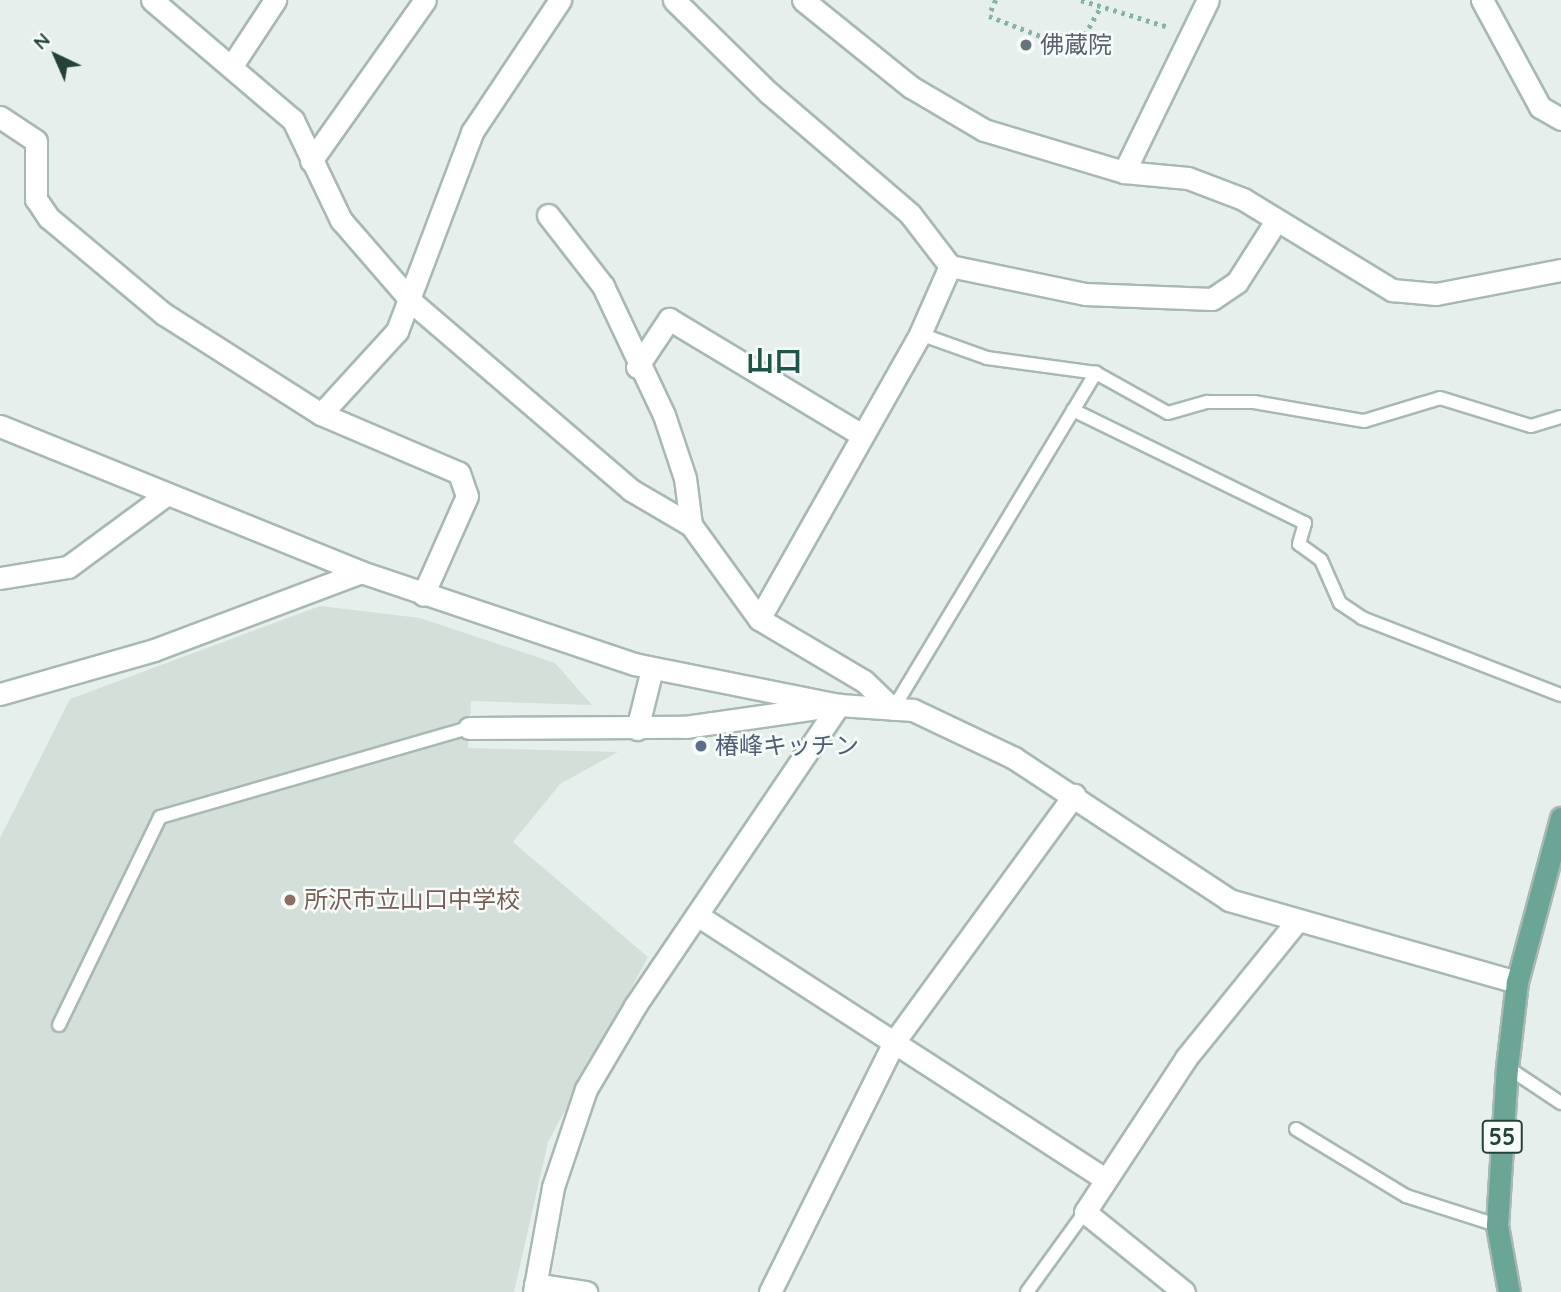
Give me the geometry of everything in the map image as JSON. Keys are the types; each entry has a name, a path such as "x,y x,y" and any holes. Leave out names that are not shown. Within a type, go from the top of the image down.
{"main road":[{"name":"55","path":"1509,1292 1497,1226 1507,1067 1517,982 1561,818"}],"street":[{"path":"152,0 233,64 293,120 341,220 413,303 631,490 691,525 759,619 864,681 893,709"},
{"path":"233,64 275,0"},
{"path":"311,161 425,0"},
{"path":"321,414 397,331 413,303 472,132 560,0"},
{"path":"674,0 769,93 910,214 950,266 1085,294 1212,299 1237,282 1276,221"},
{"path":"803,0 944,110 984,130 1124,172 1188,178 1243,199 1392,290 1436,294 1561,270"},
{"path":"1124,172 1190,32 1208,0"},
{"path":"1482,0 1541,107 1561,119"},
{"path":"0,117 36,141 36,199 58,227 164,314 321,414 459,473 467,496 424,595"},
{"path":"548,215 603,286 637,367 664,415 685,478 691,525"},
{"path":"759,619 919,334 950,266"},
{"path":"637,367 669,319 862,435"},
{"path":"0,426 163,497 361,572 652,669 839,705 913,710 959,730 1074,794 1218,894 1296,922 1517,982"},
{"path":"0,578 68,567 163,497"},
{"path":"0,694 154,650 361,572"},
{"path":"637,729 652,669"},
{"path":"469,728 637,729 839,705"},
{"path":"586,1292 534,1288 553,1187 586,1089 697,915 839,705"},
{"path":"770,1292 894,1042 1074,794"},
{"path":"697,915 1106,1180"},
{"path":"1184,1292 1085,1212 1186,1058 1296,922"}],"lane":[{"path":"919,334 987,358 1096,373 1168,413 1207,402 1254,402 1364,421 1440,398 1531,426 1561,417"},
{"path":"893,709 1096,373"},
{"path":"1073,410 1305,523 1299,544 1321,560 1340,603 1363,618 1561,695"},
{"path":"60,1025 160,817 469,728"},
{"path":"1507,1067 1561,1103"},
{"path":"1296,1129 1406,1196 1497,1226"},
{"path":"1027,1292 1085,1212"}],"path":[{"path":"996,0 989,16 1076,50 1100,8"},
{"path":"1081,0 1100,8 1190,32"}],"shaded area":[{"name":"所沢市立山口中学校","path":"320,606 420,618 555,663 592,705 471,701 468,748 618,752 560,784 513,842 648,957 548,1142 514,1292 0,1292 0,838 70,699"}],"place":[{"name":"佛蔵院","path":"1026,45"},
{"name":"椿峰キッチン","path":"701,746"},
{"name":"所沢市立山口中学校","path":"290,900"}],"district":[{"name":"山口","path":"774,361"}]}
